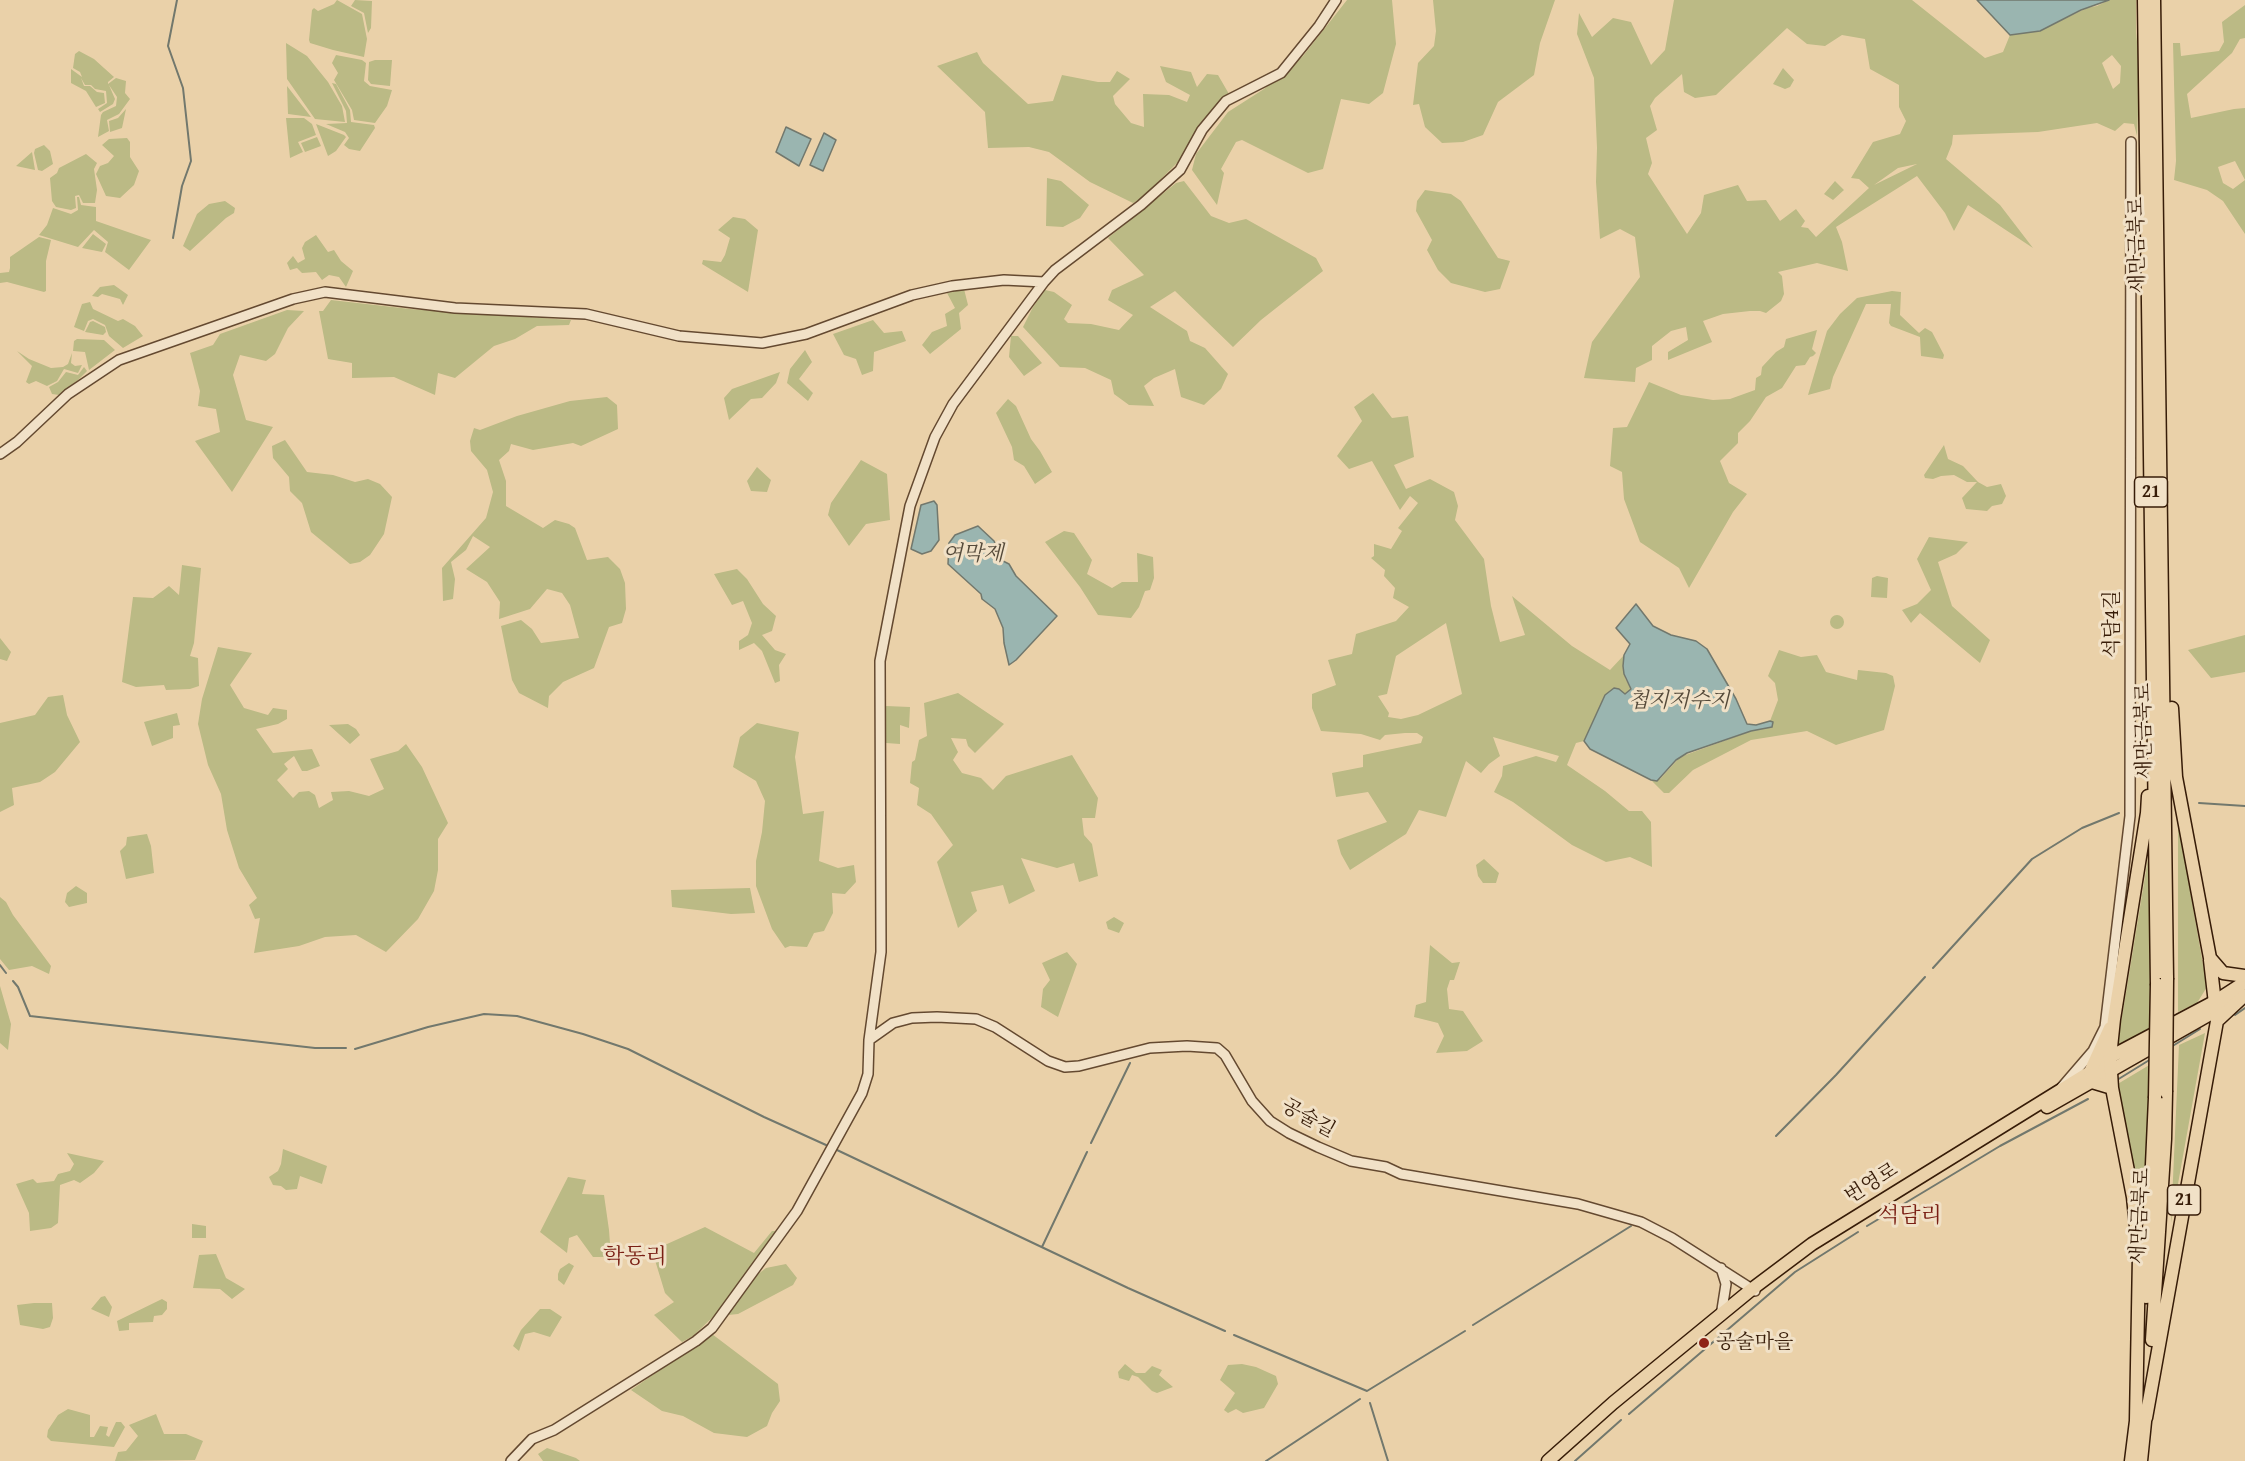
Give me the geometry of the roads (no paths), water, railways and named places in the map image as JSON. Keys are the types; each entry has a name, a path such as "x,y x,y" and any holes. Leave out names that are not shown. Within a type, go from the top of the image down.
{"main road":[{"name":"새만금북로","path":"2144,0 2154,665 2162,981"},
{"name":"새만금북로","path":"2141,1461 2141,1419 2157,1275 2161,1095 2163,608 2154,0"},
{"name":"21","path":"2163,608 2176,777 2210,958"},
{"name":"21","path":"2141,1419 2139,1256 2133,1197 2112,1088 2110,1057 2147,813 2154,665"},
{"path":"2210,958 2223,973 2245,976"},
{"path":"2210,958 2215,1011 2245,994"},
{"name":"번영로","path":"1548,1461 1612,1402 1812,1244 2061,1089 2110,1070 2215,1011 2245,982"},
{"name":"21","path":"2141,1419 2215,1011"},
{"name":"번영로","path":"1559,1461 1754,1291 1802,1258 2091,1077 2110,1057 2215,1011"},
{"path":"2112,1088 2091,1077 2114,1019"},
{"name":"새만금북로","path":"2131,1461 2141,1419"}],"street":[{"path":"511,1461 532,1439 554,1430 696,1341 712,1328 797,1211 862,1093 868,1074 869,1040 881,951 880,661 910,506 935,437 954,404 1044,282 1056,270 1141,205 1180,170 1202,130 1226,101 1281,73 1319,26 1336,0"},
{"name":"석담4길","path":"2061,1089 2093,1051 2105,1027 2130,816 2131,142"},
{"path":"0,454 17,442 68,394 119,360 293,299 325,292 455,308 586,314 679,336 762,343 806,334 912,295 952,286 1004,280 1044,282"},
{"name":"공술길","path":"869,1040 893,1023 912,1018 937,1017 976,1019 995,1027 1048,1061 1065,1067 1150,1048 1187,1046 1217,1048 1225,1054 1252,1101 1270,1121 1318,1147 1351,1161 1386,1167 1401,1174 1578,1204 1619,1215 1660,1231 1754,1291"},
{"path":"1721,1268 1726,1284 1722,1316"}],"water":[{"path":"1977,0 2109,0 2081,10 2040,31 2010,35"},
{"path":"786,127 811,139 799,166 776,152"},
{"path":"824,133 836,140 823,171 810,165"},
{"path":"934,501 937,505 939,540 931,551 922,554 911,549 921,505"},
{"name":"여막제","path":"978,526 994,541 1003,561 1009,564 1016,576 1057,616 1009,665 1003,628 995,609 948,564 949,543 955,535"},
{"name":"첩지저수지","path":"1636,604 1653,626 1671,635 1696,641 1707,649 1736,699 1747,724 1756,725 1770,721 1773,722 1772,727 1751,731 1687,753 1676,760 1657,781 1590,749 1584,741 1605,695 1614,688 1625,694 1631,689 1623,666 1624,655 1630,644 1616,628"}],"waterway":[{"path":"173,238 182,186 191,161 183,88 168,46 177,0"},
{"path":"2199,803 2245,806"},
{"path":"1933,968 2032,859 2082,828 2119,813"},
{"path":"0,965 6,973"},
{"path":"1776,1136 1836,1075 1925,977"},
{"path":"13,981 18,987 30,1016 315,1048 346,1048"},
{"path":"2235,1015 2245,1008"},
{"path":"355,1049 428,1027 484,1014 517,1016 628,1049 764,1117 826,1145"},
{"path":"2171,1047 2200,1029"},
{"path":"2117,1080 2151,1059"},
{"path":"1091,1143 1130,1063"},
{"path":"1867,1226 2000,1146 2088,1099"},
{"path":"837,1150 1128,1288 1225,1331"},
{"path":"1042,1247 1087,1152"},
{"path":"1473,1325 1631,1226"},
{"path":"1629,1414 1795,1272 1858,1232"},
{"path":"1234,1335 1367,1391 1465,1331"},
{"path":"1266,1461 1360,1399"},
{"path":"1370,1403 1388,1461"},
{"path":"1575,1461 1621,1420"}],"place":[{"name":"공술마을","path":"1704,1343"}],"district":[{"name":"석담리","path":"1910,1216"},
{"name":"학동리","path":"635,1257"}]}
